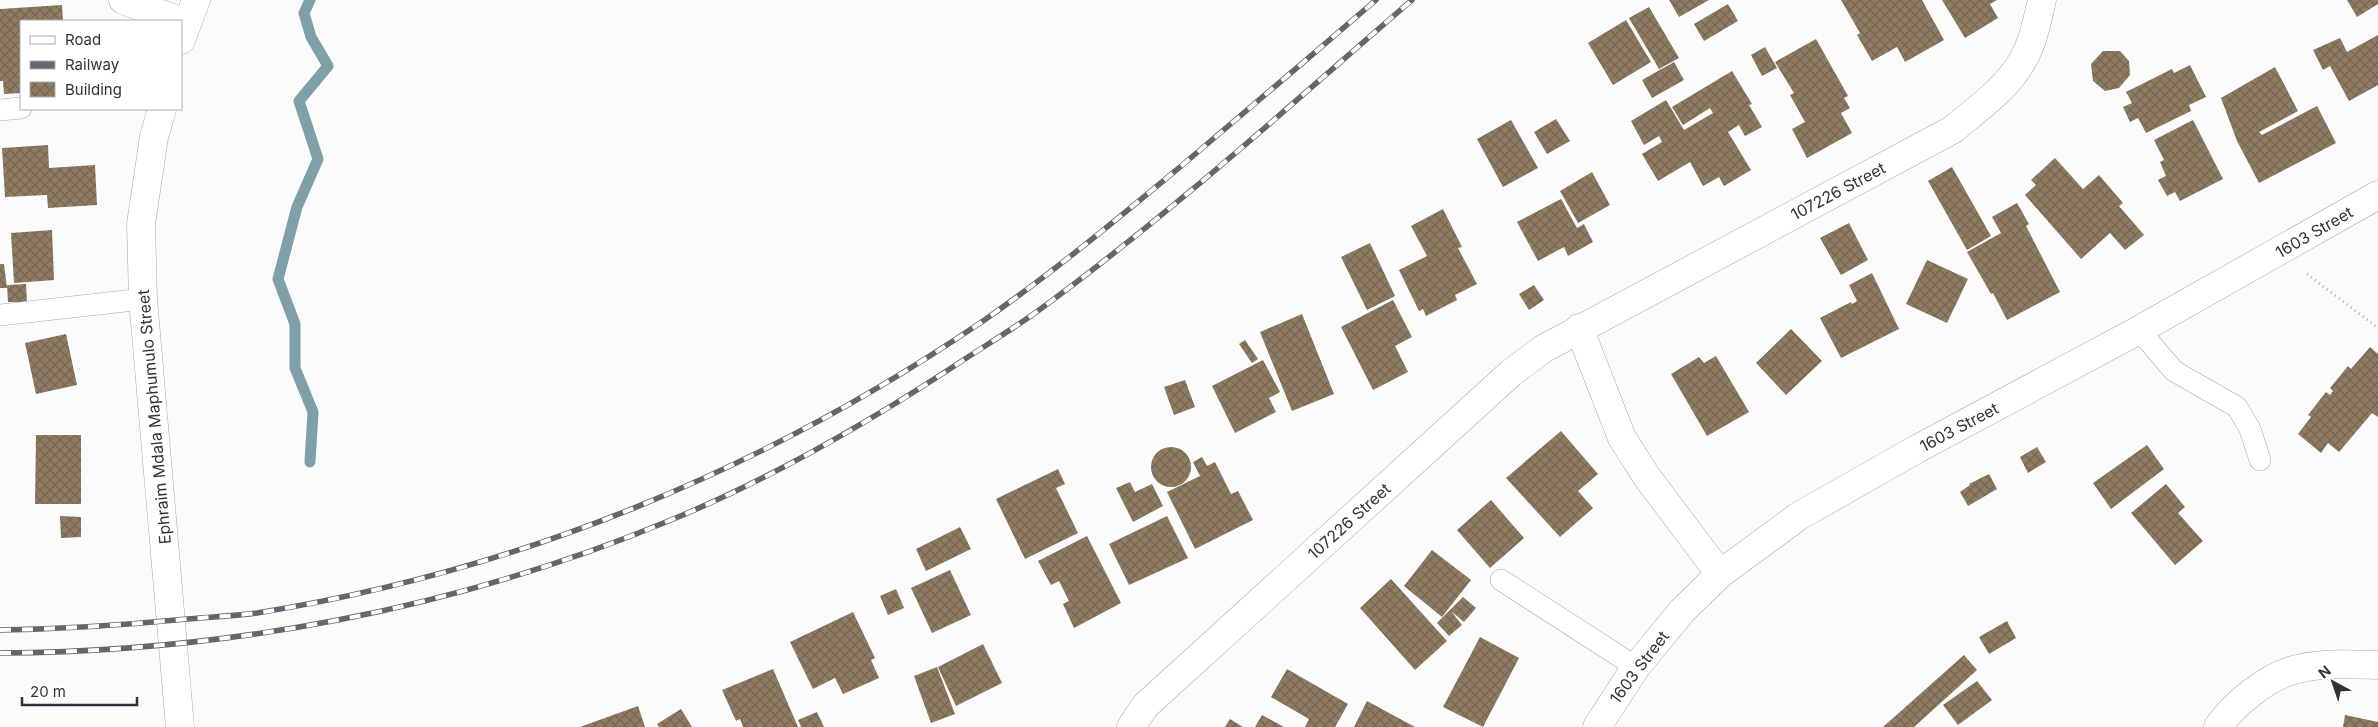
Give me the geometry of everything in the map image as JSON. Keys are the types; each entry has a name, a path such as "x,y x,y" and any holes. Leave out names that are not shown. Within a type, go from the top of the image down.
{"street":[{"path":"123,0 185,21"},
{"name":"107226 Street","path":"1131,727 1145,706 1511,373 1543,349 1579,328 1952,130 2001,89 2021,62 2033,36 2042,0"},
{"name":"Ephraim Mdala Maphumulo Street","path":"162,110 154,137 142,224 143,299 180,727"},
{"name":"1603 Street","path":"1596,727 1636,667 1682,611 1720,574 1799,516 2139,330 2378,195"},
{"path":"1579,328 1605,399 1622,438 1647,477 1720,574"},
{"path":"2218,727 2251,692 2290,671 2335,664 2378,665"}],"lane":[{"path":"0,110 20,108"},
{"path":"0,315 143,299"},
{"path":"2139,330 2174,371 2237,408 2250,429 2260,460"},
{"path":"1501,580 1636,667"}],"path":[{"path":"2279,252 2378,328"}],"building":[{"path":"1669,0 1709,0 1679,17"},
{"path":"1841,0 1922,0 1944,40 1905,62 1897,47 1872,61 1857,35 1860,33"},
{"path":"1942,0 1997,0 1990,4 1998,18 1965,38"},
{"path":"2347,0 2378,0 2378,4 2357,17"},
{"path":"1728,4 1738,21 1704,41 1694,24"},
{"path":"62,5 63,20 20,20 20,93 4,94 3,81 0,81 0,9"},
{"path":"1649,7 1679,58 1659,69 1629,18"},
{"path":"1626,20 1651,62 1613,85 1588,43"},
{"path":"2378,35 2378,85 2349,101 2330,66 2323,70 2313,50 2340,38 2347,52"},
{"path":"1816,39 1848,96 1844,98 1850,108 1841,113 1852,133 1807,158 1792,129 1805,122 1790,95 1794,93 1775,62"},
{"path":"1765,47 1777,68 1762,76 1751,55"},
{"path":"2103,51 2120,51 2129,61 2130,75 2119,88 2105,91 2093,81 2091,64"},
{"path":"1674,62 1684,80 1652,98 1642,80"},
{"path":"2190,65 2206,97 2189,105 2191,111 2146,133 2138,118 2130,122 2123,107 2132,103 2126,92 2172,69 2174,73"},
{"path":"2275,67 2298,111 2259,132 2262,135 2317,106 2336,143 2259,183 2237,141 2221,98"},
{"path":"1732,71 1752,104 1749,105 1762,127 1745,136 1739,125 1728,132 1751,170 1724,186 1719,177 1703,186 1690,162 1658,181 1642,154 1662,142 1659,136 1644,145 1631,121 1666,100 1684,130 1713,113 1710,108 1683,125 1672,107"},
{"path":"1556,119 1570,141 1547,154 1534,132"},
{"path":"1511,120 1538,168 1503,187 1477,139"},
{"path":"2193,120 2223,179 2180,201 2175,192 2167,196 2158,180 2166,176 2160,162 2164,160 2154,140"},
{"path":"48,145 49,168 95,165 97,205 48,208 47,195 5,197 2,148"},
{"path":"2055,158 2083,189 2099,175 2123,203 2119,206 2144,235 2125,250 2110,233 2081,259 2025,195 2036,185 2031,180"},
{"path":"1952,167 1991,236 1967,250 1928,181"},
{"path":"1592,172 1610,205 1578,223 1560,191"},
{"path":"1561,199 1577,228 1584,224 1593,242 1568,256 1564,247 1538,261 1517,222"},
{"path":"2017,203 2029,224 2026,226 2060,292 2007,320 1993,293 1991,294 1967,252 2001,233 1992,217"},
{"path":"1443,209 1462,247 1458,248 1477,284 1455,295 1457,300 1426,316 1423,309 1419,311 1399,270 1427,256 1411,226"},
{"path":"1849,223 1868,260 1841,275 1820,238"},
{"path":"52,230 54,280 14,283 11,233"},
{"path":"1370,243 1395,296 1367,310 1341,257"},
{"path":"1927,260 1968,279 1947,323 1906,304"},
{"path":"0,264 4,264 7,288 0,288"},
{"path":"1872,273 1899,329 1841,358 1820,318 1851,302 1852,304 1857,301 1849,285"},
{"path":"26,284 27,302 8,302 7,285"},
{"path":"1534,285 1544,300 1529,310 1519,294"},
{"path":"1393,300 1412,337 1395,346 1408,372 1373,390 1341,327"},
{"path":"1302,314 1334,394 1292,411 1260,332"},
{"path":"1791,329 1822,361 1786,395 1756,363"},
{"path":"66,334 77,385 36,394 25,343"},
{"path":"1245,340 1258,359 1252,363 1239,344"},
{"path":"2370,347 2378,354 2378,417 2372,413 2339,452 2328,443 2321,453 2298,434 2311,417 2308,415 2326,392 2330,395 2333,391 2330,388 2348,366 2351,369"},
{"path":"1716,356 1749,412 1707,436 1671,374 1699,357 1704,363"},
{"path":"1263,360 1280,392 1269,398 1276,412 1235,433 1212,386"},
{"path":"1185,380 1195,407 1174,415 1164,387"},
{"path":"1561,431 1598,474 1578,491 1593,508 1560,537 1506,478"},
{"path":"36,435 81,435 81,504 35,504"},
{"path":"2147,445 2164,469 2111,509 2093,483"},
{"path":"1175,447 1182,450 1188,456 1191,467 1190,475 1182,484 1175,487 1167,487 1160,484 1152,475 1151,463 1154,456 1163,448"},
{"path":"2037,447 2046,462 2028,473 2020,457"},
{"path":"1202,457 1207,466 1215,462 1231,494 1238,491 1253,520 1195,549 1167,492 1200,476 1193,462"},
{"path":"1058,469 1065,484 1056,488 1078,533 1025,559 996,499"},
{"path":"1989,474 1997,489 1968,506 1960,492 1969,484"},
{"path":"1130,482 1135,492 1152,484 1163,506 1133,522 1116,488"},
{"path":"2166,484 2185,507 2178,513 2203,541 2175,565 2131,513"},
{"path":"1491,500 1524,538 1490,568 1457,530"},
{"path":"60,516 81,517 81,537 61,538"},
{"path":"1167,516 1188,558 1129,585 1109,544"},
{"path":"960,527 971,549 926,571 916,549"},
{"path":"1087,536 1121,603 1074,628 1063,604 1069,601 1059,581 1051,585 1038,561"},
{"path":"1432,550 1471,580 1442,617 1404,586"},
{"path":"950,570 971,615 932,633 911,588"},
{"path":"1391,579 1447,641 1415,670 1360,608"},
{"path":"896,589 904,608 888,615 880,596"},
{"path":"1463,597 1476,608 1464,622 1451,611 1462,625 1449,636 1437,623"},
{"path":"853,612 875,658 871,660 879,678 843,694 835,678 813,689 790,642"},
{"path":"2007,621 2016,638 1989,654 1979,637"},
{"path":"1480,637 1519,658 1483,727 1443,707"},
{"path":"983,644 1002,683 956,706 938,667"},
{"path":"1964,655 1977,670 1914,727 1883,727"},
{"path":"937,667 955,714 931,723 914,676"},
{"path":"773,669 798,727 743,727 740,719 736,721 722,690"},
{"path":"1287,669 1348,704 1335,727 1305,727 1309,719 1271,697"},
{"path":"1977,681 1992,700 1958,725 1943,705"},
{"path":"1367,701 1415,727 1354,727"},
{"path":"638,706 645,727 580,727"},
{"path":"681,709 692,727 659,727 657,724"},
{"path":"817,712 824,727 801,727 798,720"},
{"path":"1262,715 1284,727 1255,727"},
{"path":"2345,715 2378,722 2378,727 2343,727"},
{"path":"1230,719 1243,727 1225,727"}],"waterway":[{"path":"310,0 304,13 311,37 328,66 299,101 318,159 297,207 278,279 295,324 295,368 313,412 310,462"}],"railway":[{"path":"0,630 47,629 240,615 354,595 450,571 544,541 636,507 726,468 814,424 900,375 983,321 1033,285 1156,187 1376,0"},
{"path":"0,653 85,651 170,644 255,634 339,620 505,579 586,553 666,522 745,487 859,426 1035,313 1180,200 1412,0"}]}
